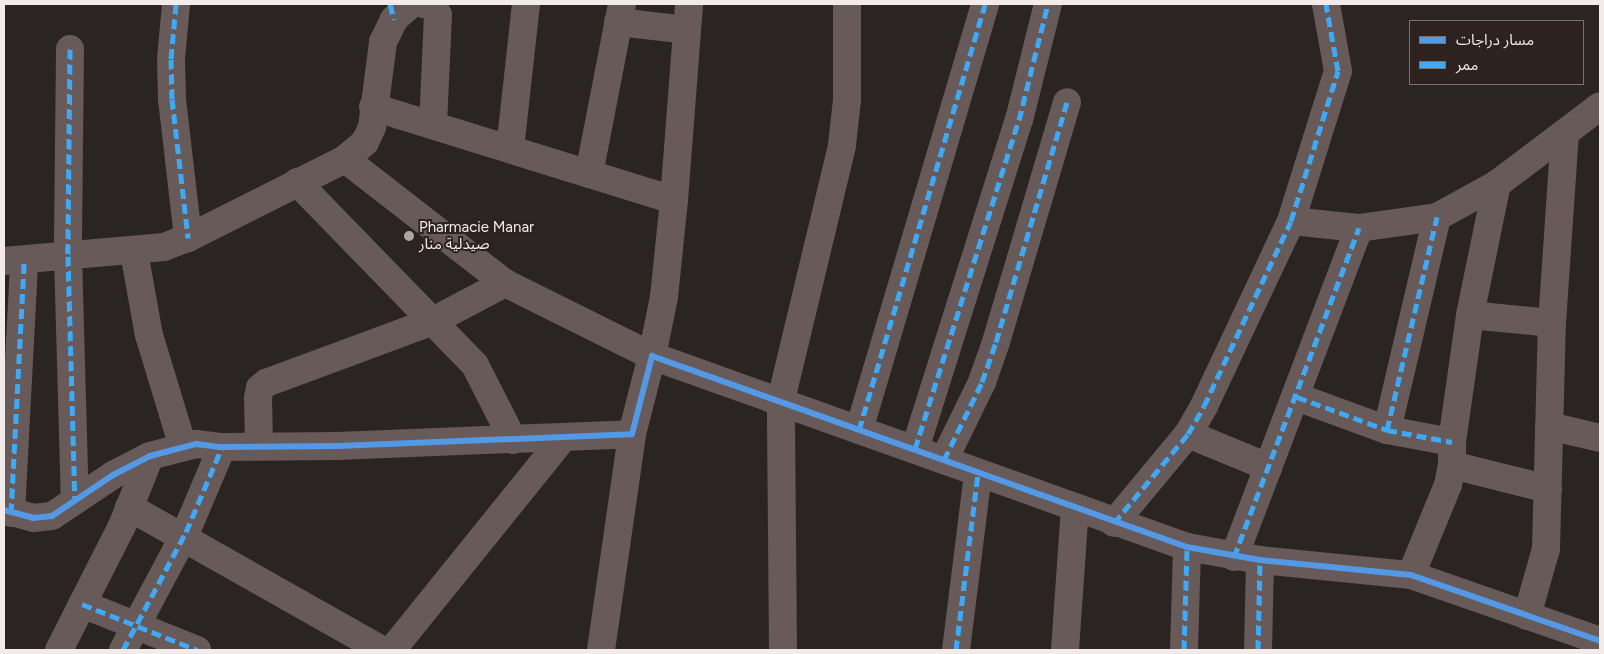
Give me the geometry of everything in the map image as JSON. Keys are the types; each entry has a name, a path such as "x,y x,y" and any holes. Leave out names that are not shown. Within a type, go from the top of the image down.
{"street":[{"path":"176,4 171,59 172,99 188,238"},
{"path":"424,4 433,6 438,15 433,126"},
{"path":"510,149 526,4"},
{"path":"783,650 782,400 842,145 848,100 847,4"},
{"path":"858,430 985,4"},
{"path":"915,449 1019,120 1048,4"},
{"path":"1114,523 1188,434 1204,406 1291,221 1338,71 1326,4"},
{"path":"398,9 383,42 373,107 372,127 365,142 345,159 188,238 134,252 14,261 7,512 33,518 52,516 150,456 196,444 222,446 513,440 632,434"},
{"path":"589,174 620,13 688,17 674,200 664,297 652,356 632,434 601,650"},
{"path":"70,49 68,256 76,500"},
{"path":"944,460 982,382 996,342 1067,102"},
{"path":"1291,221 1359,228 1437,217 1497,184 1600,106"},
{"path":"373,107 674,200"},
{"path":"1527,616 1546,549 1552,323 1565,134"},
{"path":"345,159 505,283 652,356 782,400 858,430 915,449 1114,523 1187,547 1247,558 1412,574 1600,641"},
{"path":"297,182 431,322 475,365 513,440"},
{"path":"1412,574 1448,485 1470,315 1497,184"},
{"path":"1388,430 1437,217"},
{"path":"1258,650 1247,558 1268,467 1297,397 1359,228"},
{"path":"134,252 149,335 183,446"},
{"path":"259,445 258,398 260,388 266,383 431,322 505,283"},
{"path":"1470,315 1552,323"},
{"path":"1297,397 1548,489"},
{"path":"1549,426 1600,438"},
{"path":"1188,434 1268,467"},
{"path":"392,650 563,438"},
{"path":"123,650 182,539 222,446"},
{"path":"59,650 129,507 150,456"},
{"path":"956,650 978,473"},
{"path":"129,507 182,539 382,650"},
{"path":"1065,650 1075,508"},
{"path":"1184,650 1187,547"},
{"path":"82,604 197,650"}],"marked path":[{"path":"176,4 171,59 172,99 188,238"},
{"path":"390,4 394,19"},
{"path":"859,430 985,4"},
{"path":"915,449 1019,120 1048,4"},
{"path":"1114,523 1188,434 1204,406 1291,221 1338,71 1326,4"},
{"path":"70,49 68,256 75,500"},
{"path":"944,460 982,382 996,342 1067,102"},
{"path":"1387,430 1437,217"},
{"path":"1234,557 1359,228"},
{"path":"11,513 24,261"},
{"path":"1297,397 1387,430 1452,442"},
{"path":"123,650 186,532 222,447"},
{"path":"956,650 978,473"},
{"path":"1184,650 1187,547"},
{"path":"1258,650 1260,560"},
{"path":"82,604 197,650"}],"cycle path":[{"path":"4,510 33,518 52,516 113,475 150,456 196,444 222,447 337,446 632,434 652,356 1187,547 1260,560 1411,575 1600,641"}],"place":[{"name":"Pharmacie Manar صيدلية منار","path":"409,236"}]}
